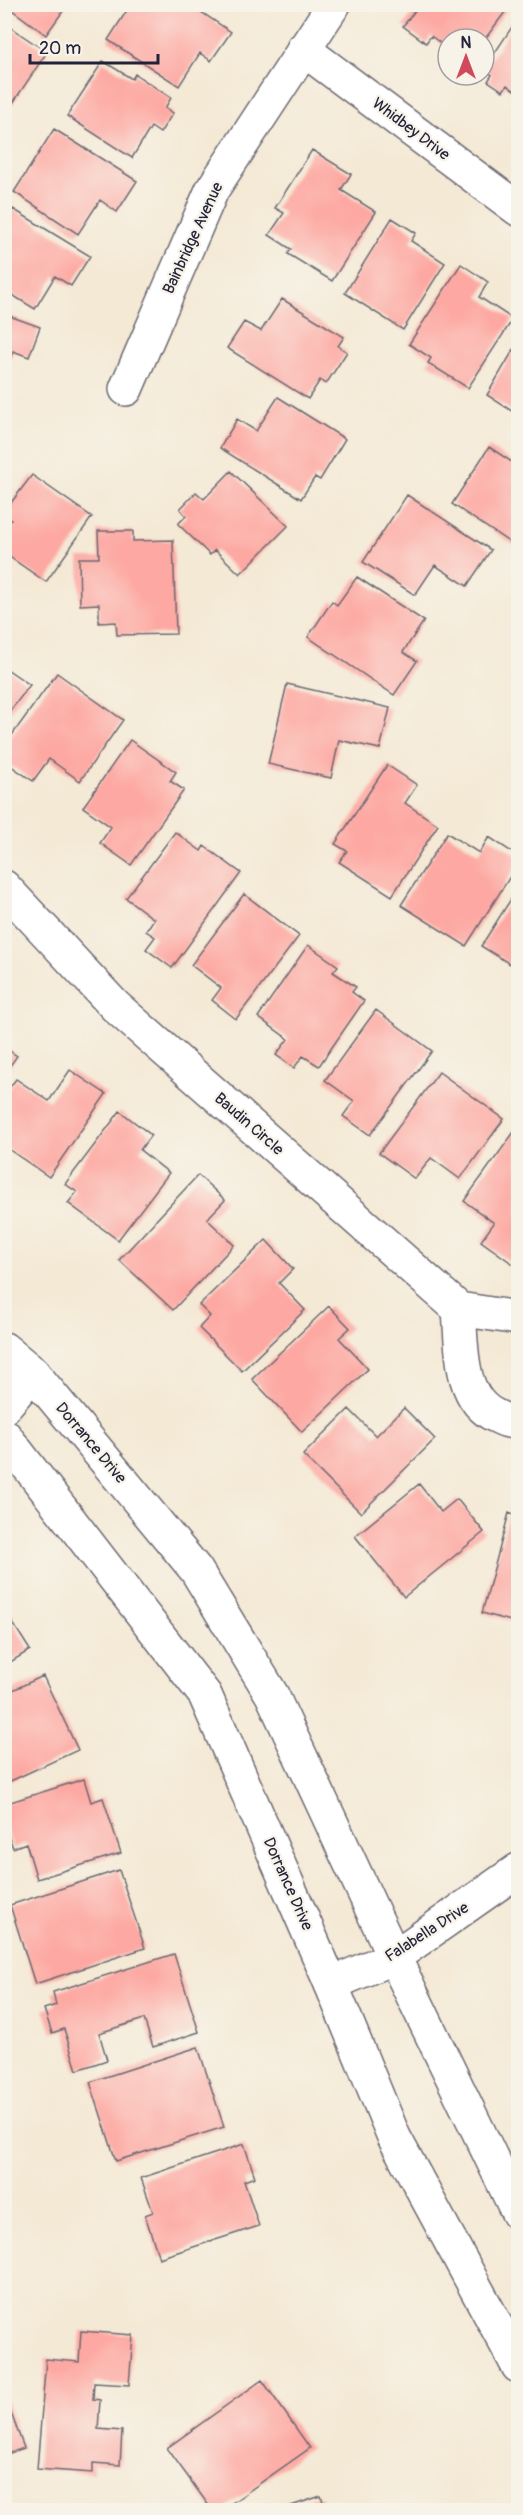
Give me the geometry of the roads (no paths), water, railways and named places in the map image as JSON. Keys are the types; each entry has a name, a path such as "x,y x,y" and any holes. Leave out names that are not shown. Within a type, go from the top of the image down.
{"street":[{"name":"Bainbridge Avenue","path":"126,389 212,190 334,4"},
{"name":"Whidbey Drive","path":"303,49 519,209"},
{"name":"Baudin Circle","path":"4,887 115,1006 459,1309"},
{"path":"519,1318 459,1309 465,1378 479,1403 492,1415 511,1422 519,1421"},
{"name":"Dorrance Drive","path":"4,1349 33,1373 196,1570 272,1695 394,1957 519,2213"},
{"path":"4,1407 33,1373"},
{"name":"Dorrance Drive","path":"4,1435 205,1695 331,1984 394,2137 519,2366"},
{"name":"Falabella Drive","path":"331,1984 394,1957 519,1870"}]}
